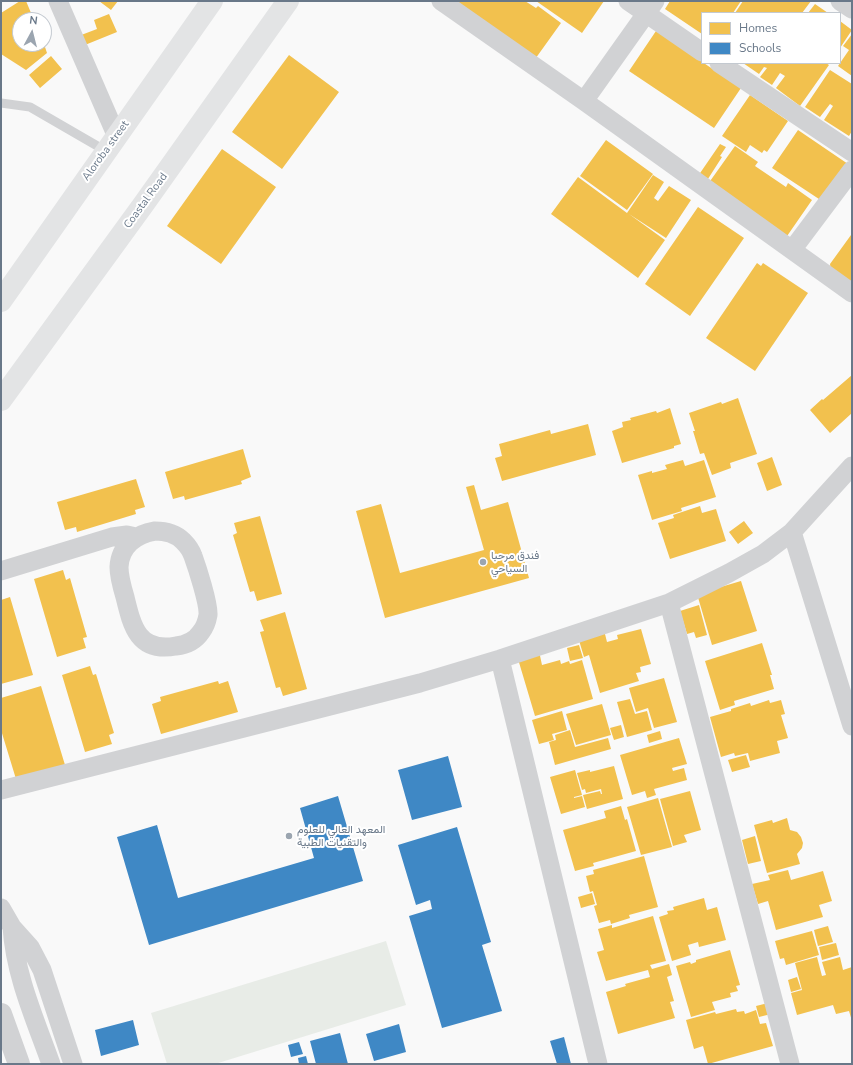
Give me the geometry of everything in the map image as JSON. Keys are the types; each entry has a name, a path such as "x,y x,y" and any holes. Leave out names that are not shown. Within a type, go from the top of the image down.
{"highway":[{"name":"Aloroba street","path":"3,292 111,144 212,1"},
{"name":"Coastal Road","path":"1,400 139,211 288,1"}],"street":[{"path":"58,1 111,144"},
{"path":"441,1 584,101 852,293"},
{"path":"628,1 651,8 701,51"},
{"path":"840,1 852,9"},
{"path":"584,101 651,8"},
{"path":"720,64 852,152"},
{"path":"792,250 852,170"},
{"path":"1,790 413,685 500,659 669,603 763,554 792,532 852,466"},
{"path":"1,571 112,537 127,535 136,537 155,531 164,531 173,534 182,539 193,555 207,605 208,614 206,624 201,632 191,642 184,645 160,647 143,639 133,627 119,566 124,549 136,537"},
{"path":"792,532 852,726"},
{"path":"669,603 790,1064"},
{"path":"500,659 598,1064"},
{"path":"1,908 12,927 30,947 42,970 73,1064"},
{"path":"12,927 14,952 20,977 51,1064"},
{"path":"1,1014 12,1060"}],"lane":[{"path":"1,103 30,107 111,144"}],"shaded area":[{"path":"386,941 406,1005 215,1064 167,1064 151,1013"}],"building: Homes":[{"path":"20,1 26,1 31,12 12,12 12,52 47,53 26,70 1,54 1,13"},
{"path":"99,1 118,1 111,10"},
{"path":"447,1 525,1 536,8 538,6 561,23 533,62"},
{"path":"536,1 604,1 582,33"},
{"path":"670,1 741,1 734,12 701,12 701,33 665,9"},
{"path":"743,1 811,1 803,12 736,12"},
{"path":"815,4 827,12 809,12"},
{"path":"109,14 117,32 80,47 76,37 97,29 94,20"},
{"path":"841,22 852,30 841,46"},
{"path":"656,31 701,61 701,64 705,64 741,88 714,128 629,71"},
{"path":"852,34 852,76 838,66 841,64 849,50 843,46"},
{"path":"289,55 339,92 282,169 232,132"},
{"path":"51,56 62,69 40,88 29,75"},
{"path":"744,64 829,65 800,106 776,88 785,76 780,73 772,85 760,77 767,68 764,67 759,74"},
{"path":"830,70 852,84 852,131 849,136 824,120 833,106 830,104 820,117 805,107"},
{"path":"750,95 788,121 767,152 764,150 762,153 750,145 746,152 722,136"},
{"path":"798,130 848,164 822,201 772,168"},
{"path":"606,140 653,174 627,210 580,176"},
{"path":"720,144 726,147 720,156 722,157 706,182 696,179"},
{"path":"735,146 758,162 755,166 786,187 788,183 812,200 785,239 708,184"},
{"path":"222,149 276,187 221,264 167,226"},
{"path":"653,175 664,182 654,198 658,201 669,186 691,200 666,238 629,214 665,240 638,278 551,214 578,177 627,213"},
{"path":"698,207 744,238 690,316 645,284"},
{"path":"851,235 852,286 832,277 830,264"},
{"path":"757,263 761,266 763,263 808,293 755,371 706,338"},
{"path":"852,375 852,413 830,433 810,410"},
{"path":"738,398 757,454 730,463 731,468 712,475 704,453 700,454 689,413"},
{"path":"670,408 681,444 674,446 674,448 622,463 612,431 623,427 622,422 631,420 630,418 656,411 657,413"},
{"path":"588,424 596,455 502,481 495,458 502,456 499,444 550,430 551,434"},
{"path":"243,449 251,477 241,481 242,484 185,500 184,496 173,499 165,472"},
{"path":"772,457 782,485 767,491 757,463"},
{"path":"683,460 685,466 704,460 716,497 681,508 682,511 652,520 638,475 667,469 665,465"},
{"path":"136,479 145,507 135,510 136,514 77,532 76,527 65,530 57,502"},
{"name":"فندق مرحبا السياحي","path":"474,485 481,510 508,502 529,578 385,618 356,511 381,504 400,573 484,550 466,487"},
{"path":"700,506 702,513 716,509 726,541 670,559 658,523 674,518 673,515"},
{"path":"260,516 282,594 257,601 254,591 250,592 233,535 237,533 234,523"},
{"path":"744,521 753,533 738,544 729,532"},
{"path":"63,570 66,580 70,578 87,637 83,638 86,648 57,657 34,579"},
{"path":"741,581 757,631 712,645 697,594"},
{"path":"10,597 33,675 1,684 1,600"},
{"path":"699,605 707,635 696,638 694,632 687,634 680,611"},
{"path":"285,612 307,689 283,696 280,687 276,688 260,632 264,631 260,620"},
{"path":"641,629 651,664 640,667 641,672 636,673 639,681 600,693 589,655 584,657 578,637 604,630 607,642 618,639 617,635"},
{"path":"762,643 772,675 770,675 774,689 734,701 735,705 720,710 705,661"},
{"path":"579,645 583,658 570,661 567,648"},
{"path":"539,651 542,665 560,660 561,664 569,661 570,664 582,660 593,699 535,716 518,659"},
{"path":"90,666 93,675 96,674 114,733 109,735 112,744 85,752 62,675"},
{"path":"664,678 677,722 654,728 648,708 636,712 629,688"},
{"path":"218,681 219,684 228,681 238,712 161,734 152,704 161,701 160,697"},
{"path":"41,686 65,765 16,779 1,730 1,698"},
{"path":"630,699 635,714 647,711 652,730 627,737 617,702"},
{"path":"769,700 770,703 781,700 785,714 781,715 788,738 777,741 780,753 750,761 748,753 735,756 734,753 721,757 710,717 731,711 731,709 750,703 751,706"},
{"path":"602,704 611,735 576,745 566,714"},
{"path":"562,711 567,730 552,734 554,740 539,744 532,720"},
{"path":"621,725 624,737 614,740 610,728"},
{"path":"570,730 575,747 608,738 611,749 555,765 549,742 556,740 555,735"},
{"path":"660,731 662,739 649,743 647,735"},
{"path":"679,738 687,764 672,768 673,771 684,768 687,780 654,789 656,795 647,798 645,791 632,795 620,755"},
{"path":"746,755 750,767 732,772 728,760"},
{"path":"614,766 623,799 587,809 583,795 600,791 602,794 601,789 586,793 585,789 582,790 577,773 590,770 590,772"},
{"path":"575,770 582,795 574,798 582,796 585,807 561,814 550,777"},
{"path":"690,791 701,830 684,835 687,842 673,846 660,799"},
{"path":"658,798 672,847 641,855 627,807"},
{"path":"621,806 625,820 627,819 636,851 593,863 594,866 575,871 563,830 606,818 604,811"},
{"path":"787,818 790,830 797,832 803,843 802,848 797,854 800,864 767,873 754,825 772,820 773,823"},
{"path":"755,836 761,861 748,864 742,840"},
{"path":"644,856 658,907 629,915 630,918 611,924 610,920 599,923 594,906 597,905 593,891 590,892 586,876 594,874 593,870"},
{"path":"788,870 791,880 823,871 832,901 819,905 823,917 776,930 768,901 758,904 752,884 770,880 768,875"},
{"path":"592,893 595,904 581,908 578,897"},
{"path":"704,898 707,910 717,907 726,940 699,947 698,942 688,945 691,955 672,961 659,917 668,914 667,911 674,910 673,907"},
{"path":"653,916 666,961 650,965 652,969 669,964 672,975 667,977 674,1001 670,1002 675,1018 618,1034 606,992 626,986 625,984 650,977 648,970 606,981 597,952 604,950 598,929 612,925 612,928"},
{"path":"828,926 833,942 818,946 814,930"},
{"path":"812,931 819,955 786,965 784,958 780,959 775,941"},
{"path":"836,943 839,955 822,960 819,947"},
{"path":"730,950 740,985 736,986 738,991 730,993 731,997 712,1002 715,1010 691,1017 676,966 690,962 691,964 696,962 696,960"},
{"path":"817,957 822,976 826,975 822,962 840,957 843,970 852,967 852,1021 849,1011 836,1014 833,1005 797,1015 791,993 802,990 795,963"},
{"path":"797,977 801,989 791,992 788,980"},
{"path":"768,1003 771,1014 759,1017 756,1006"},
{"path":"736,1009 737,1012 744,1011 745,1014 756,1010 760,1024 766,1023 773,1046 708,1064 703,1046 694,1049 686,1020 715,1012 716,1014"}],"building: Schools":[{"path":"448,756 462,807 412,820 398,770"},
{"path":"338,796 363,881 149,945 117,837 157,825 178,898 314,858 300,808"},
{"path":"457,827 491,942 482,945 502,1011 442,1028 409,916 432,909 430,900 416,905 398,845"},
{"path":"133,1020 139,1045 101,1056 95,1030"},
{"path":"399,1024 406,1052 374,1061 366,1034"},
{"path":"340,1033 348,1064 316,1064 310,1041"},
{"path":"564,1037 571,1064 557,1064 550,1041"},
{"path":"299,1042 303,1054 291,1057 288,1045"},
{"path":"306,1056 308,1064 299,1064 298,1058"}],"place":[{"name":"فندق مرحبا السياحي","path":"483,562"},
{"name":"المعهد العالي للعلوم والتقنيات الطبية","path":"289,836"}]}
